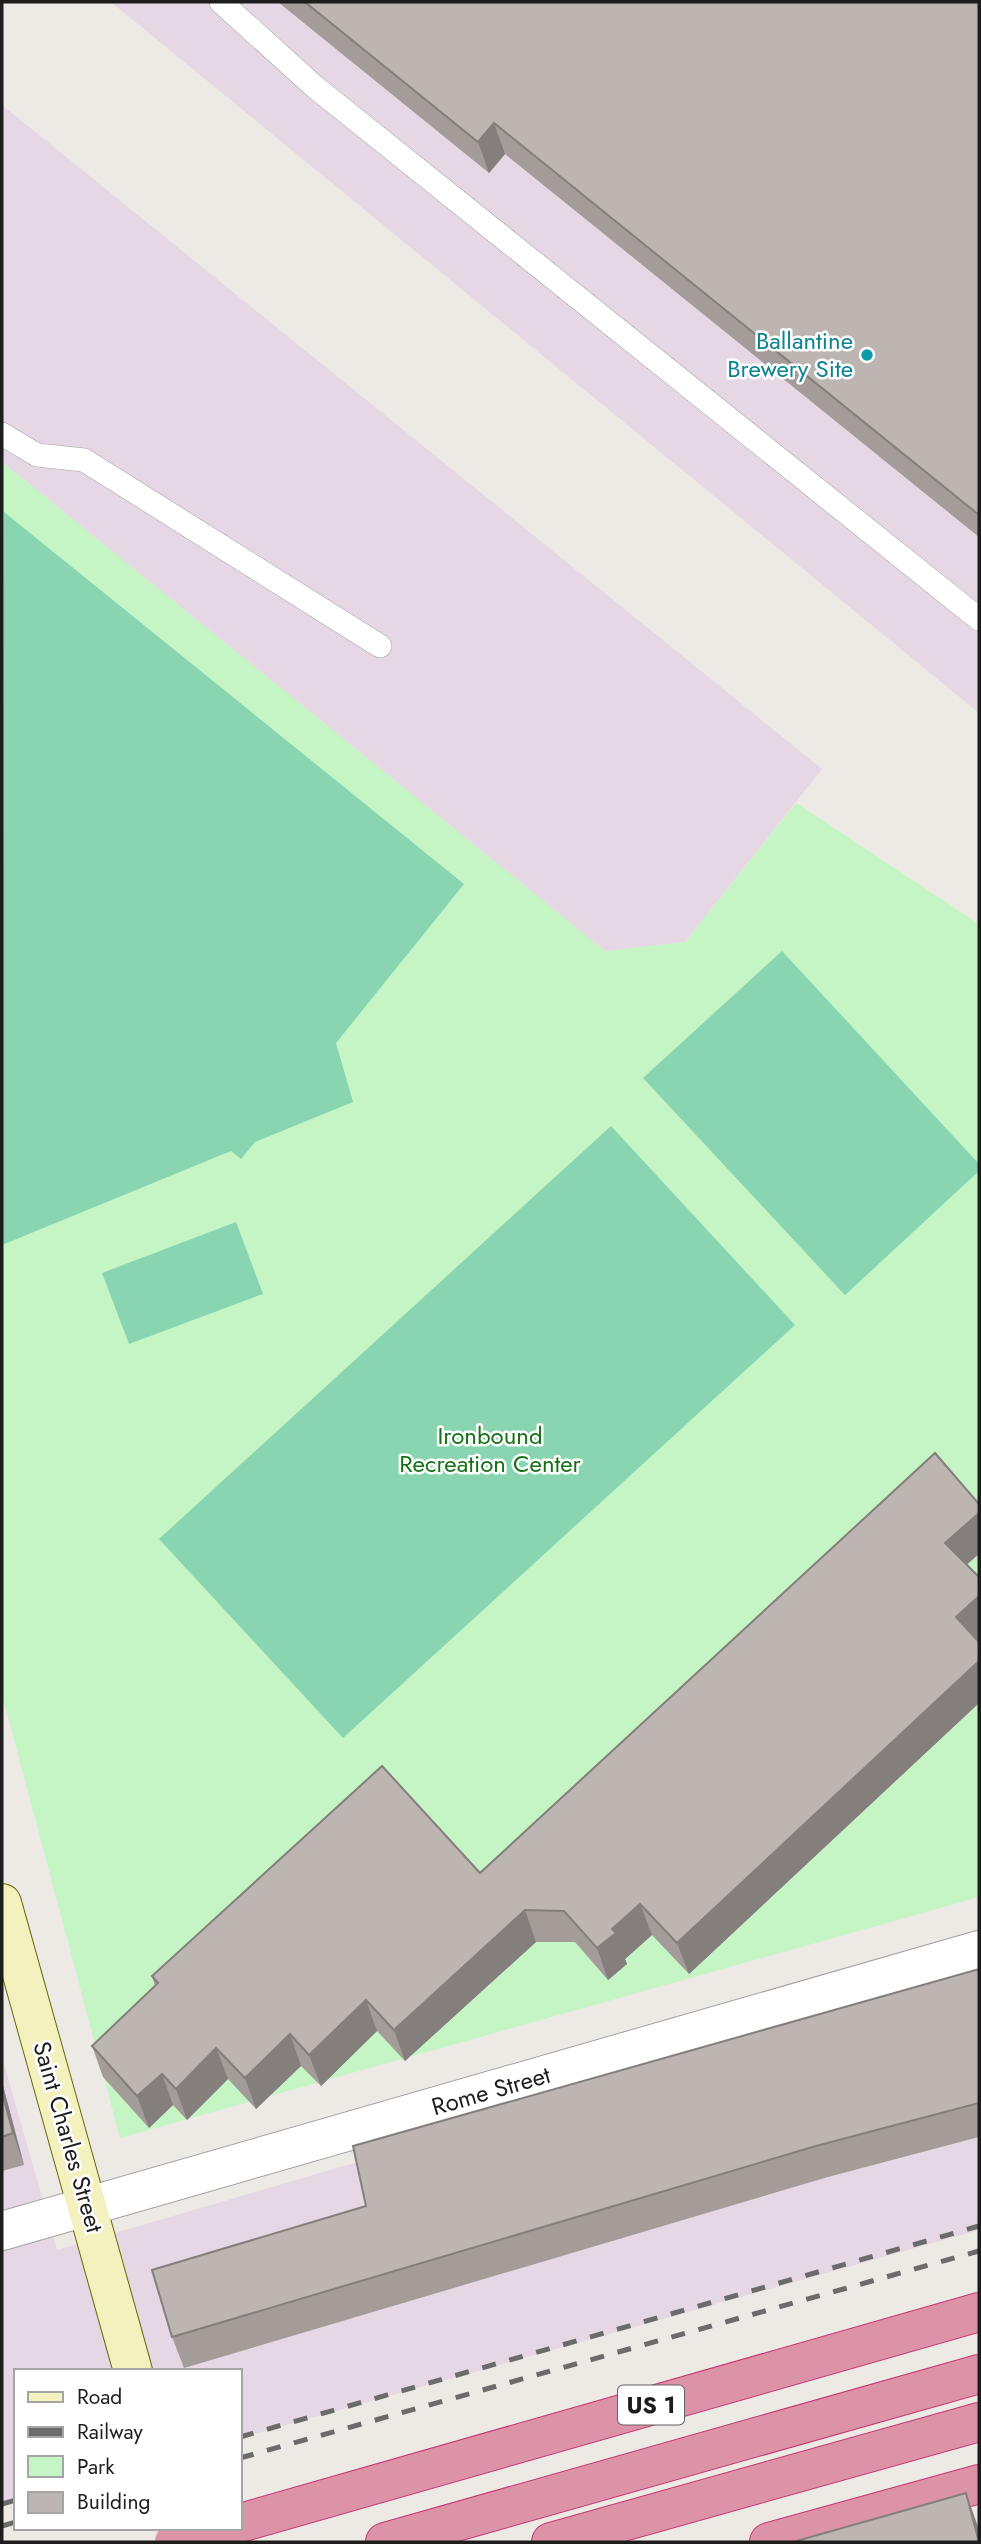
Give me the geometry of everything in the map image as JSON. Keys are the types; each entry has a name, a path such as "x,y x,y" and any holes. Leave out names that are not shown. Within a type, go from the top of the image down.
{"highway":[{"name":"US 1","path":"242,2523 979,2312"},
{"path":"385,2542 979,2374"},
{"path":"551,2542 979,2421"},
{"path":"769,2542 979,2484"},
{"path":"174,2542 216,2530"}],"street":[{"name":"Saint Charles Street","path":"2,1903 132,2369"},
{"name":"Rome Street","path":"2,2231 979,1950"}],"lane":[{"path":"221,2 315,87 979,619"},
{"path":"2,434 37,454 84,460 380,646"}],"shaded area":[{"path":"111,2 979,2 979,713"},
{"path":"2,105 822,769 685,942 605,951 2,462"},
{"path":"979,1980 979,2230 242,2437 242,2369 14,2369 14,2502 2,2505 2,2057 57,2250"}],"green space":[{"name":"Ironbound Recreation Center","path":"2,462 605,951 685,942 796,803 979,924 979,1897 120,2138 2,1694"},
{"path":"4,512 464,884 336,1043 353,1102 255,1142 241,1159 231,1151 2,1245"},
{"path":"782,951 979,1164 979,1171 845,1295 643,1078"},
{"path":"611,1126 795,1325 343,1738 159,1539"},
{"path":"236,1222 263,1294 129,1344 102,1273"}],"building":[{"name":"Ballantine Brewery Site","path":"305,2 979,2 979,515 494,123 478,142"},
{"path":"935,1453 979,1504 979,1513 945,1543 979,1577 979,1596 956,1617 979,1642 979,1661 677,1943 640,1904 612,1929 616,1933 597,1948 564,1911 525,1910 394,2030 366,2000 309,2055 290,2034 245,2078 216,2048 176,2089 162,2074 137,2096 92,2046 158,1983 152,1976 382,1766 480,1873"},
{"path":"979,1969 979,2103 816,2146 172,2337 152,2270 366,2206 353,2146"},
{"path":"2,2092 13,2133 2,2137"},
{"path":"966,2493 979,2542 793,2542"}],"railway":[{"path":"242,2436 979,2226"},
{"path":"242,2457 979,2251"},
{"path":"2,2504 14,2501"},
{"path":"2,2526 14,2523"}],"place":[{"name":"Ballantine Brewery Site","path":"867,355"}]}
